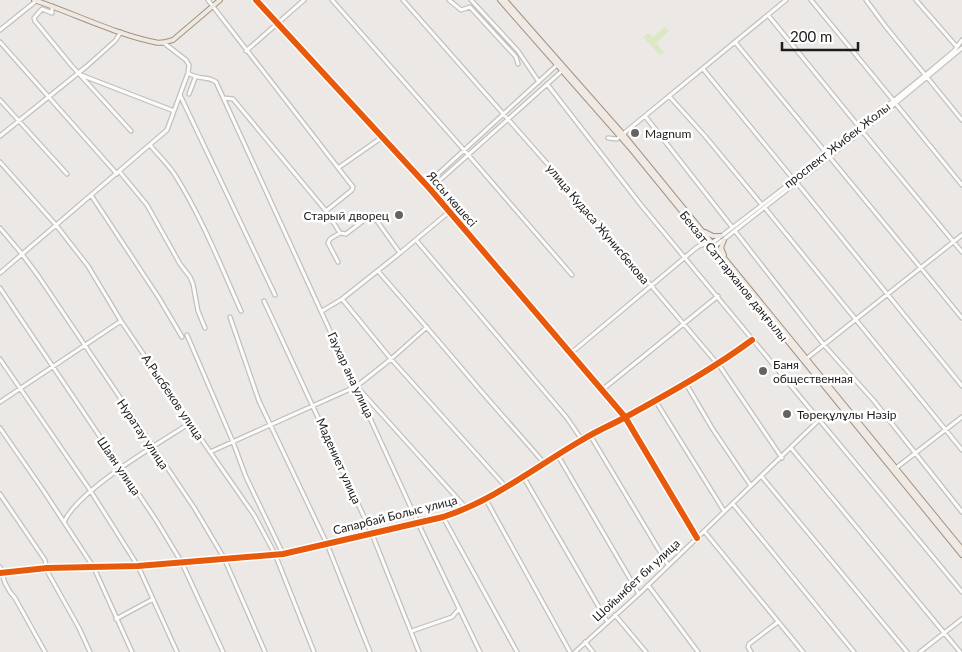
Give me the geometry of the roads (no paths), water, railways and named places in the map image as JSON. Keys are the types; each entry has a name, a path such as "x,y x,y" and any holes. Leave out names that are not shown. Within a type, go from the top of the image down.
{"main road":[{"path":"35,0 45,1 52,6 122,32 154,42 164,43 173,40 220,0"},
{"name":"Бекзат Саттарханов даңғылы","path":"500,0 559,63 622,135 702,230 711,245"},
{"name":"Бекзат Саттарханов даңғылы","path":"505,0 539,41"},
{"name":"Бекзат Саттарханов даңғылы","path":"622,135 962,556"},
{"path":"702,230 713,236 723,238 721,248 727,263"},
{"name":"Бекзат Саттарханов даңғылы","path":"822,381 962,549"}],"street":[{"path":"0,30 35,0"},
{"path":"208,0 353,188 326,211"},
{"name":"Яссы көшесі","path":"256,0 430,189 625,417 698,538"},
{"path":"246,51 304,0"},
{"path":"332,0 572,275"},
{"name":"улица Кудаса Жунисбекова","path":"403,0 559,176 718,364 782,458"},
{"path":"449,0 461,10 470,7 516,57 518,64"},
{"path":"471,0 518,51 539,82"},
{"path":"608,138 616,139 622,135 786,0"},
{"path":"811,0 962,186"},
{"path":"866,0 962,120"},
{"path":"916,0 960,50"},
{"path":"52,6 52,13 42,9 35,16 35,21 79,74 132,130"},
{"path":"768,15 962,252"},
{"path":"0,136 79,74 122,32"},
{"name":"проспект Жибек Жолы","path":"570,354 700,244 711,245 735,231 763,206 960,50 962,40"},
{"path":"0,42 147,205 180,264 190,277 198,311 205,328"},
{"path":"735,42 962,318"},
{"path":"0,273 168,130 188,73 189,64 164,43"},
{"path":"426,185 559,63"},
{"path":"430,189 564,69"},
{"path":"703,69 962,386"},
{"path":"188,73 195,78 210,78 215,81 224,98 233,99 326,211 340,233"},
{"path":"79,74 174,111"},
{"path":"189,94 195,78"},
{"path":"548,84 638,200 752,340 962,592"},
{"path":"180,95 275,296"},
{"path":"669,96 763,206 962,450"},
{"name":"Гаухар ана улица","path":"224,98 418,523 480,652"},
{"path":"0,100 67,174"},
{"path":"645,116 732,227"},
{"path":"338,168 382,138"},
{"path":"150,145 174,173 183,188 242,311"},
{"name":"А.Рысбеков улица","path":"0,162 56,225 88,266 121,321 254,515 275,554 314,652"},
{"path":"91,195 159,298 182,337"},
{"name":"проспект Жибек Жолы","path":"723,238 732,227 763,206"},
{"path":"322,311 342,299 378,271 449,212"},
{"path":"338,262 328,243 330,240 340,233 346,234 370,214 374,215 400,253"},
{"name":"Нуратау улица","path":"0,228 22,254 195,509 224,558 265,652"},
{"path":"735,231 824,345 874,401 962,512"},
{"path":"805,360 922,269 962,235"},
{"path":"416,240 567,418 582,440"},
{"path":"378,271 543,462"},
{"name":"Шаян улица","path":"0,288 121,468 182,563 223,652"},
{"path":"602,390 718,296"},
{"path":"342,299 391,359 506,487"},
{"name":"Мадениет улица","path":"264,301 314,405 372,534 419,652"},
{"path":"230,317 253,384 327,544 370,652"},
{"path":"0,402 121,321"},
{"path":"210,452 357,386 427,327"},
{"path":"187,335 246,477 283,554"},
{"name":"Сапарбай Болыс улица","path":"1,573 47,568 138,566 283,554 443,516 466,508 506,487 543,462 718,364 752,340"},
{"path":"0,359 91,492 138,566 177,652"},
{"path":"685,382 752,486"},
{"path":"357,386 466,508"},
{"path":"655,400 724,512"},
{"path":"896,468 962,417"},
{"name":"Шойынбет би улица","path":"575,652 698,538 819,420"},
{"path":"64,522 70,512 91,492 121,468 190,423"},
{"path":"0,428 94,568 132,652"},
{"path":"590,435 668,565"},
{"path":"791,448 960,652"},
{"path":"557,454 639,594"},
{"path":"523,476 607,621"},
{"path":"762,477 907,652"},
{"path":"0,494 45,560 47,568 90,652"},
{"path":"485,498 570,652"},
{"path":"732,504 854,652"},
{"path":"443,516 517,652"},
{"path":"704,532 803,652"},
{"path":"0,567 10,592 16,598 45,652"},
{"path":"648,585 698,652"},
{"path":"116,619 153,599"},
{"path":"412,631 452,617 459,609"},
{"path":"615,615 646,652"},
{"path":"920,652 962,619"},
{"path":"750,652 749,644 778,622"},
{"path":"585,642 593,652"}],"place":[{"name":"Magnum","path":"635,133"},
{"name":"Старый дворец","path":"399,215"},
{"name":"Баня общественная","path":"763,371"},
{"name":"Төреқұлұлы Нәзір","path":"787,414"}]}
